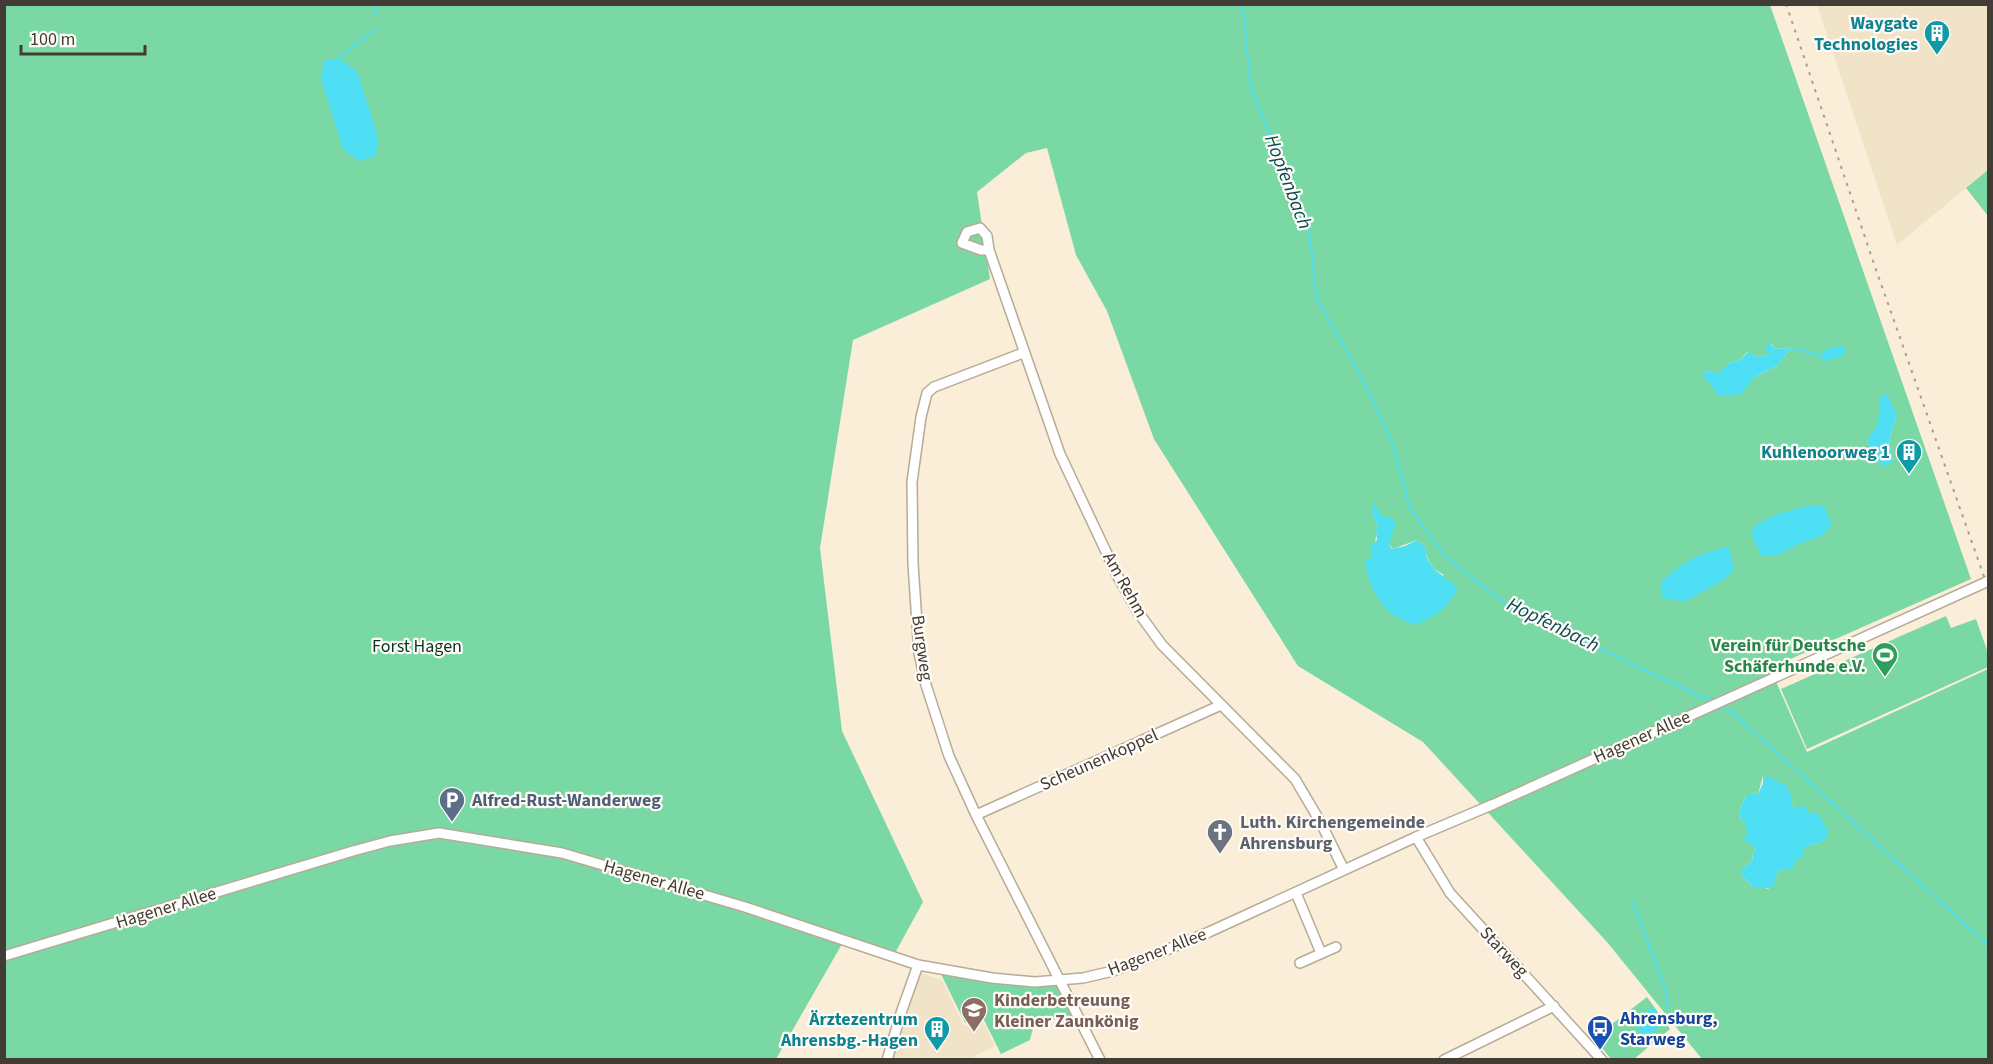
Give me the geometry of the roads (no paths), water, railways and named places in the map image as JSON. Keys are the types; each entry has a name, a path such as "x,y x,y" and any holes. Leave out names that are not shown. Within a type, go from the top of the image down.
{"street":[{"name":"Am Rehm","path":"989,250 1060,454 1118,577 1138,612 1162,645 1294,779 1321,824 1344,870"},
{"name":"Burgweg","path":"1023,353 934,387 927,393 921,417 912,482 912,564 919,653 926,685 949,756 976,815 1100,1059"},
{"name":"Hagener Allee","path":"4,956 390,841 439,833 562,853 745,907 918,964 992,978 1029,981 1061,980 1103,973 1135,963 1209,932 1985,583"},
{"name":"Scheunenkoppel","path":"976,815 1221,705"},
{"name":"Starweg","path":"1416,837 1450,893 1602,1059"},
{"path":"1296,893 1321,953"},
{"path":"1300,963 1336,947"},
{"path":"887,1059 918,964"},
{"path":"1444,1059 1554,1006"}],"water":[{"path":"339,58 357,72 378,136 376,156 359,161 343,149 321,79 324,61"},
{"path":"1770,343 1775,349 1791,348 1777,366 1753,378 1742,394 1719,396 1702,374 1709,370 1718,374 1729,363 1740,360 1748,352 1756,357 1770,354 1764,347"},
{"path":"1840,346 1846,349 1843,356 1824,361 1820,355 1827,349"},
{"path":"1887,394 1897,415 1889,440 1893,462 1882,467 1867,441 1878,424 1880,397"},
{"path":"1373,502 1384,518 1391,518 1396,523 1389,544 1392,549 1417,540 1427,549 1426,556 1434,569 1458,588 1440,611 1413,625 1387,609 1377,597 1370,582 1365,560 1372,559 1370,547 1377,540 1378,526 1372,514"},
{"path":"1808,506 1824,506 1832,524 1823,535 1776,556 1761,555 1752,536 1753,527 1774,515"},
{"path":"1729,547 1734,570 1722,581 1685,601 1662,598 1662,581 1679,567 1700,555"},
{"path":"1763,776 1777,780 1779,785 1785,783 1795,809 1802,806 1807,807 1807,812 1810,814 1815,812 1823,820 1822,824 1826,825 1828,836 1819,843 1804,847 1803,856 1795,862 1792,870 1778,871 1773,887 1768,888 1753,887 1741,875 1741,870 1752,861 1756,849 1742,837 1748,835 1745,827 1747,823 1741,820 1739,811 1746,796 1751,796 1751,793 1758,794 1763,783"},
{"path":"1653,1007 1665,1022 1645,1038 1633,1022"}],"waterway":[{"path":"375,4 377,15"},
{"name":"Hopfenbach","path":"1242,4 1251,88 1309,231 1317,299 1365,384 1393,445 1410,508 1445,556 1507,605 1713,702"},
{"path":"339,58 374,30"},
{"path":"1791,348 1820,355"},
{"name":"Hopfenbach","path":"1721,706 1731,711 1988,945"},
{"path":"1633,901 1666,992 1668,1008"}],"railway":[{"path":"1786,4 1988,588"}],"place":[{"name":"Waygate Technologies","path":"1937,56"},
{"name":"Kuhlenoorweg 1","path":"1909,475"},
{"name":"Verein für Deutsche Schäferhunde e.V.","path":"1885,678"},
{"name":"Alfred-Rust-Wanderweg","path":"452,823"},
{"name":"Luth. Kirchengemeinde Ahrensburg","path":"1220,855"},
{"name":"Kinderbetreuung Kleiner Zaunkönig","path":"974,1033"},
{"name":"Ahrensburg, Starweg","path":"1600,1051"},
{"name":"Ärztezentrum Ahrensbg.-Hagen","path":"937,1052"}],"park label":[{"name":"Forst Hagen","path":"417,646"}]}
